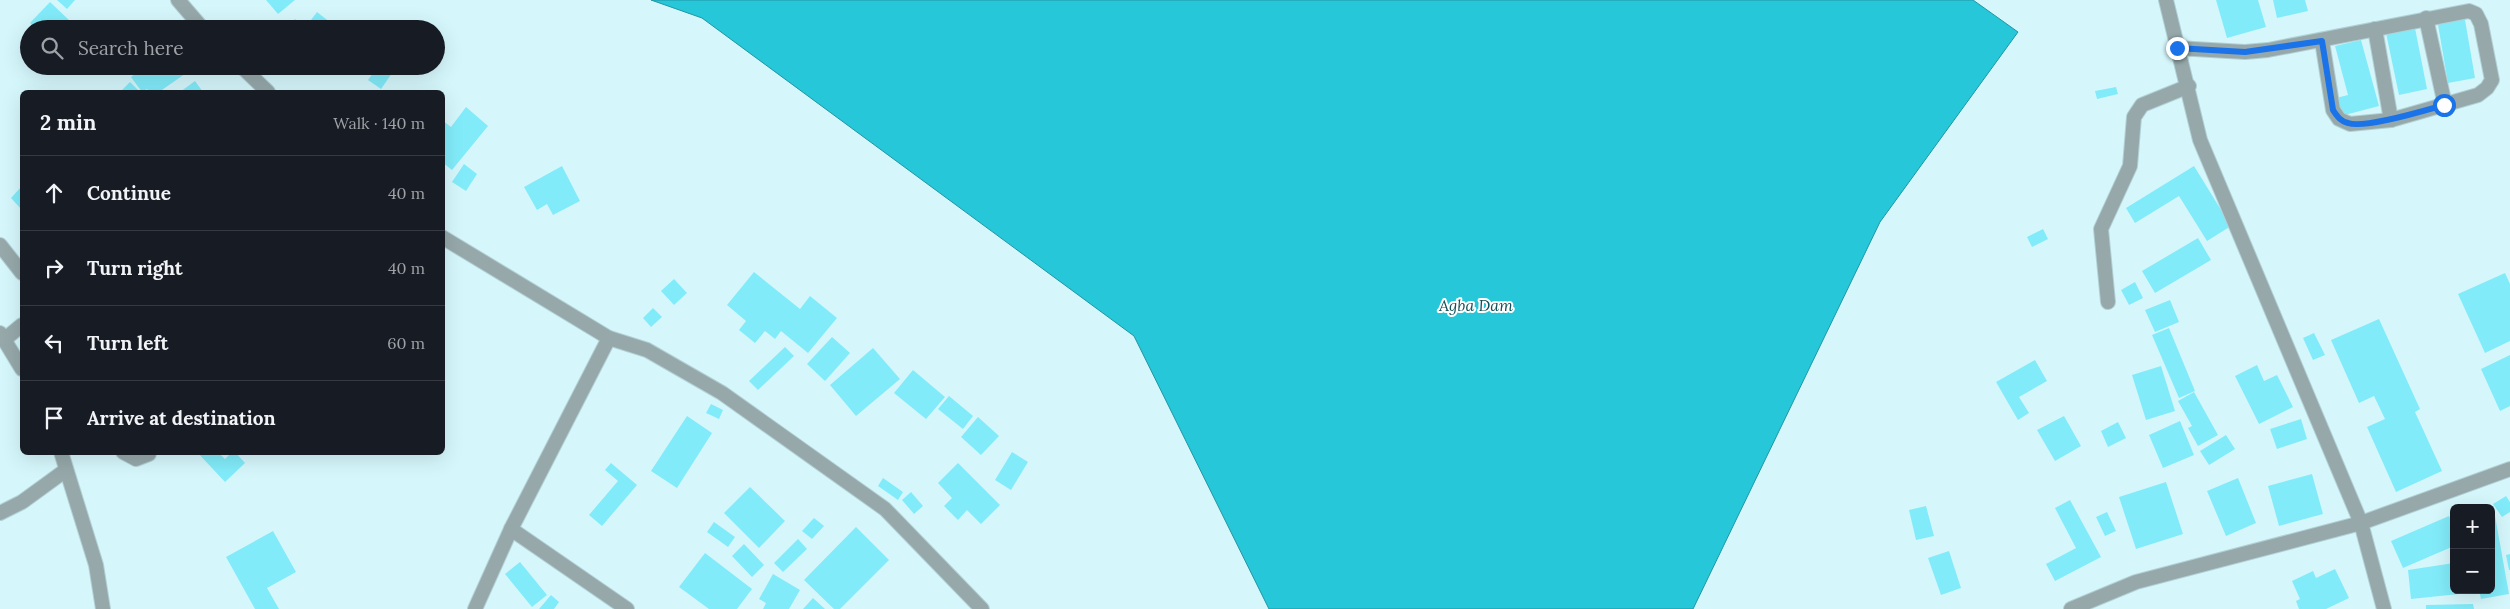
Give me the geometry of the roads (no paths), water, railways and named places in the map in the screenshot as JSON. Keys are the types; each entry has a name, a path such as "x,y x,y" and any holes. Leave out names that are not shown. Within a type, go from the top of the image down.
{"street":[{"path":"178,0 195,20"},
{"path":"2166,0 2177,48 2189,86 2200,140 2361,523 2384,609"},
{"path":"2177,48 2245,52 2322,41 2469,10 2476,14 2481,24 2492,80 2487,88 2478,95 2391,120 2350,124 2339,119 2333,110 2322,41"},
{"path":"2426,18 2444,105"},
{"path":"2375,29 2391,120"},
{"path":"250,75 266,90"},
{"path":"2108,302 2101,229 2130,166 2134,117 2142,105 2189,86"},
{"path":"445,239 609,338 647,350 722,393 885,509 982,609"},
{"path":"0,246 20,271"},
{"path":"20,326 2,336 20,366"},
{"path":"475,609 511,529 609,338"},
{"path":"62,455 96,565 103,609"},
{"path":"129,455 136,459 146,455"},
{"path":"2071,609 2136,582 2361,523 2510,469"},
{"path":"0,513 22,502 66,470"},
{"path":"511,529 627,609"}],"water":[{"name":"Agba Dam","path":"651,0 1973,0 2018,32 1880,222 1693,609 1269,609 1134,336 702,18"}]}
